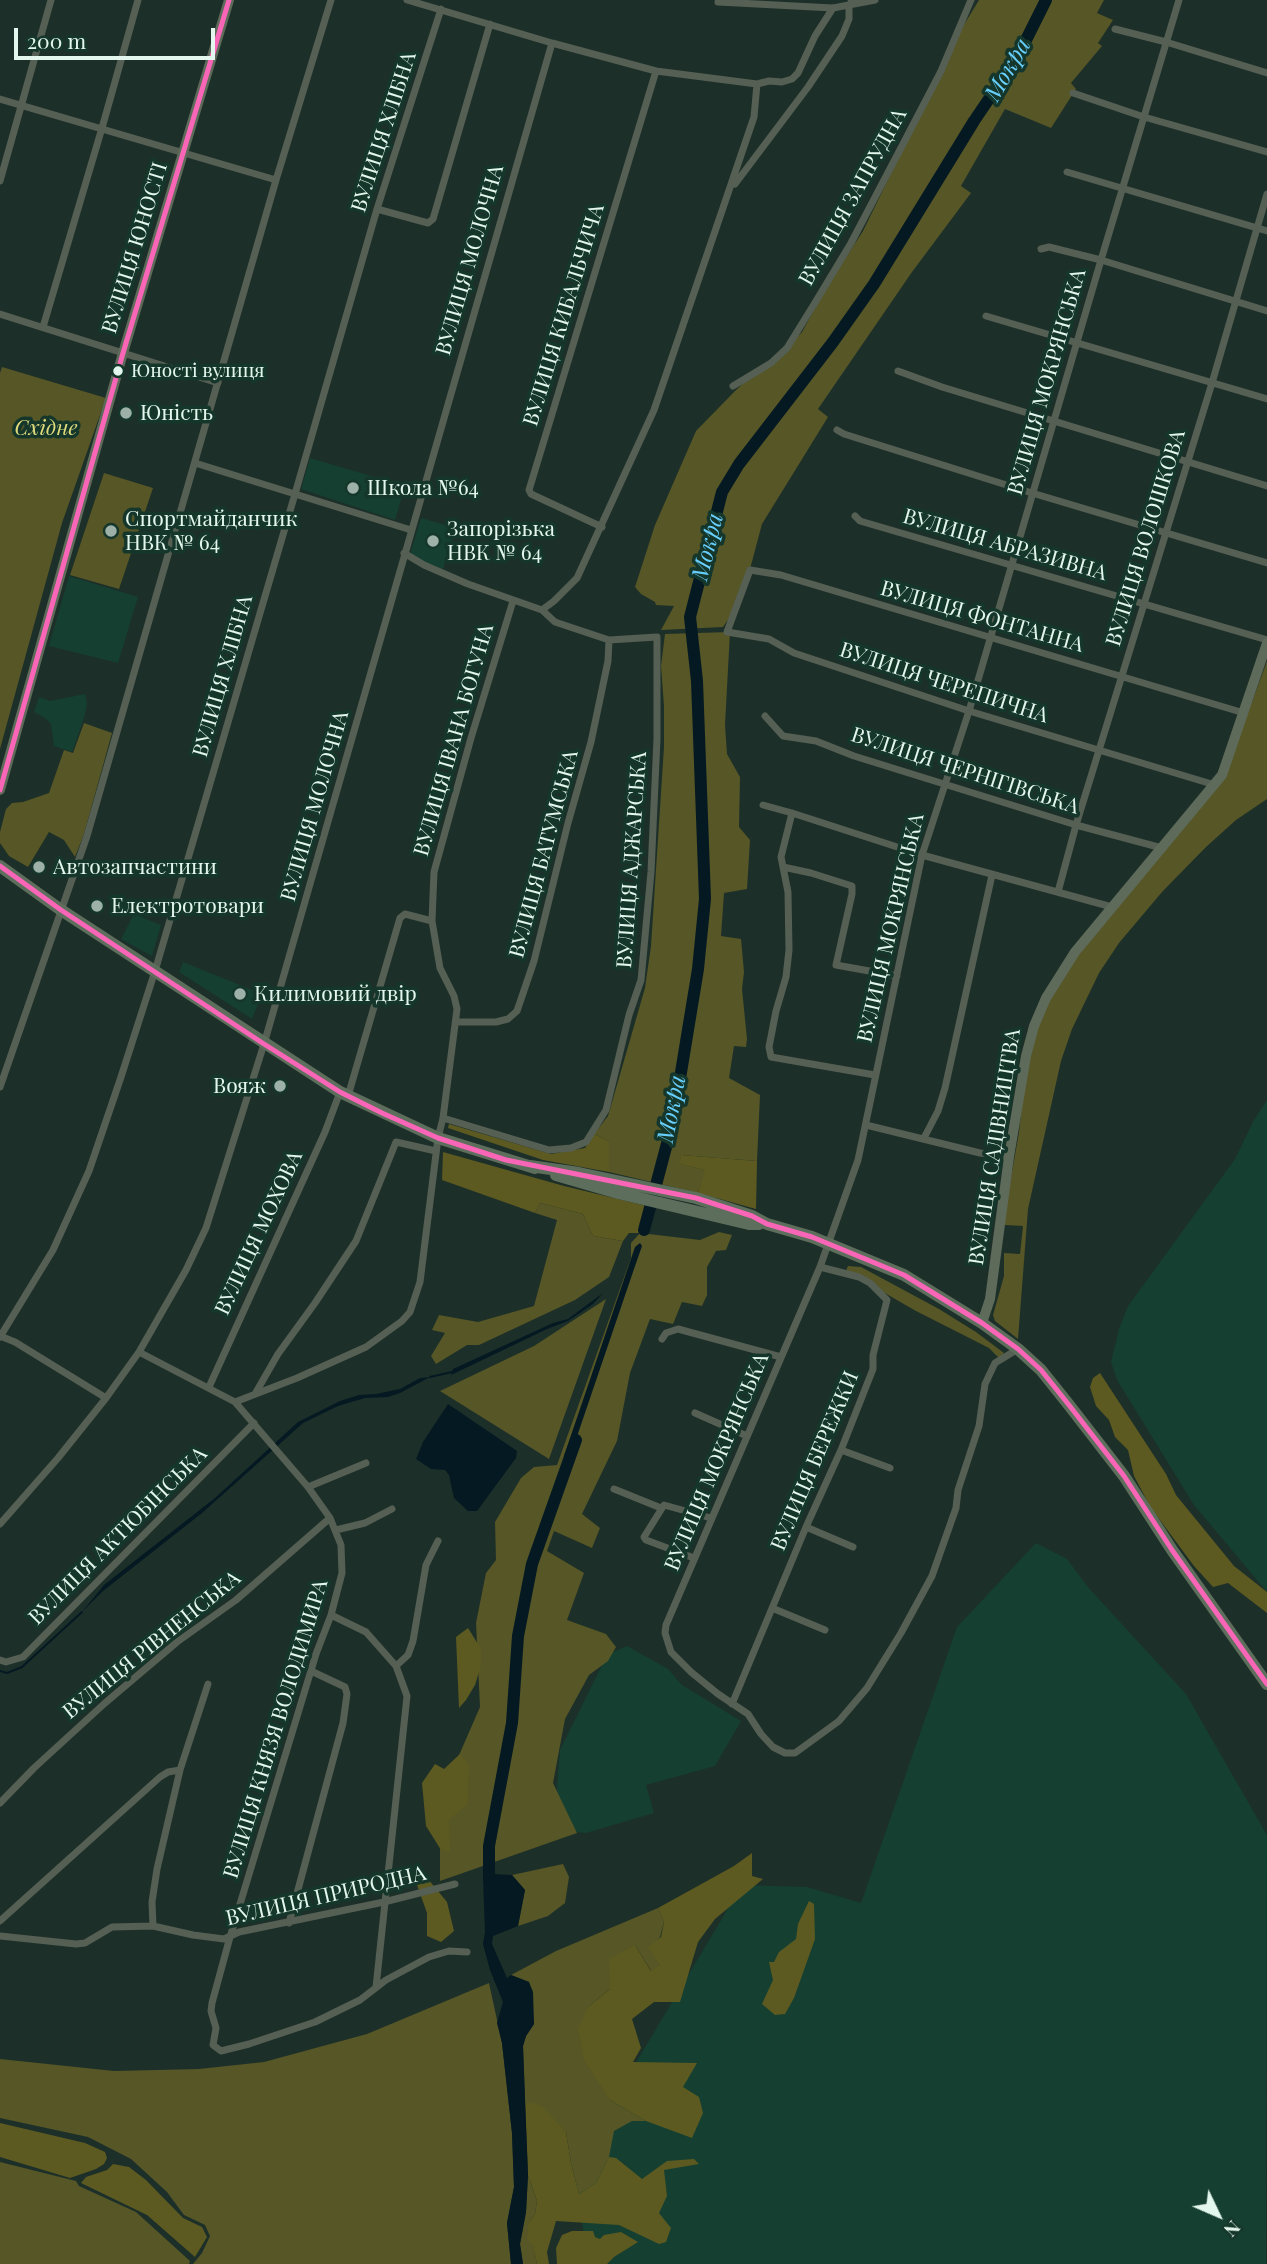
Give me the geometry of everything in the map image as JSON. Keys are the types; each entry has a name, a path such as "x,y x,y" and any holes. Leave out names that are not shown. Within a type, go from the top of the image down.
{"highway":[{"path":"0,866 61,910 264,1044 344,1094 437,1144 530,1166 576,1182 620,1187 695,1205 749,1224 766,1224 830,1243 904,1276 982,1323 1041,1370 1124,1476 1172,1550 1265,1679"}],"street":[{"path":"0,181 51,0"},
{"path":"43,327 138,0"},
{"name":"ВУЛИЦЯ ЮНОСТІ","path":"0,790 123,353 229,0"},
{"path":"0,1087 87,836 276,180 331,0"},
{"path":"407,0 656,71 757,84 792,79 798,73 815,36 833,8"},
{"path":"718,2 833,8 875,0"},
{"name":"ВУЛИЦЯ ЗАПРУДНА","path":"733,387 771,363 787,348 863,222 941,71 971,0"},
{"name":"ВУЛИЦЯ МОКРЯНСЬКА","path":"732,1704 671,1652 665,1633 666,1625 830,1243 858,1160 922,855 991,638 1179,0"},
{"path":"730,190 808,87 842,36 849,19 850,3"},
{"name":"ВУЛИЦЯ ХЛІБНА","path":"0,1336 54,1250 89,1171 155,971 377,209 441,9"},
{"path":"377,209 428,223 433,219 490,24"},
{"path":"1115,29 1267,73"},
{"name":"ВУЛИЦЯ МОЛОЧНА","path":"0,1524 106,1398 139,1352 192,1259 206,1228 264,1044 552,43"},
{"name":"ВУЛИЦЯ КИБАЛЬЧИЧА","path":"602,527 531,494 529,490 656,71"},
{"path":"542,610 577,578 654,410 754,117 757,84"},
{"path":"1073,93 1144,117 1267,152"},
{"path":"0,99 276,180"},
{"path":"1067,172 1267,231"},
{"name":"ВУЛИЦЯ ВОЛОШКОВА","path":"1058,892 1267,194"},
{"path":"1041,249 1049,247 1101,260 1267,311"},
{"path":"0,314 218,383"},
{"path":"986,316 1267,399"},
{"path":"898,371 1054,422 1267,485"},
{"path":"837,430 1267,563"},
{"path":"195,463 411,530"},
{"name":"ВУЛИЦЯ АБРАЗИВНА","path":"855,516 860,521 1267,642"},
{"path":"404,553 446,574 542,610 555,622 609,640"},
{"name":"ВУЛИЦЯ ФОНТАННА","path":"750,570 781,575 1244,713"},
{"name":"ВУЛИЦЯ ЧЕРЕПИЧНА","path":"750,570 727,632 769,639 794,653 969,711 1215,785"},
{"name":"ВУЛИЦЯ ІВАНА БОГУНА","path":"235,1402 366,1347 386,1334 410,1312 420,1282 457,1009 454,996 440,968 432,921 434,872 513,601"},
{"name":"ВУЛИЦЯ АДЖАРСЬКА","path":"443,1118 549,1150 571,1148 586,1142 606,1110 641,980 651,872 658,688 657,638 609,640"},
{"name":"ВУЛИЦЯ БАТУМСЬКА","path":"456,1022 496,1022 508,1019 517,1011 534,961 591,742 608,661 609,640"},
{"name":"ВУЛИЦЯ САДІВНИЦТВА","path":"982,1323 990,1299 1009,1157 1026,1056 1034,1026 1059,975 1222,775 1267,642"},
{"name":"ВУЛИЦЯ ЧЕРНІГІВСЬКА","path":"765,716 783,736 816,741 945,785 1163,848"},
{"path":"763,806 922,855 1112,907"},
{"path":"792,813 780,857 788,892 789,950 786,977 769,1047 771,1056 875,1075"},
{"path":"783,867 852,886 835,965 897,976"},
{"path":"924,1138 939,1111 945,1088 992,875"},
{"name":"ВУЛИЦЯ МОХОВА","path":"209,1387 344,1094 400,918 405,914 432,921"},
{"path":"866,1125 980,1153 1009,1157"},
{"path":"255,1394 278,1354 356,1241 396,1142 437,1144"},
{"name":"ВУЛИЦЯ БЕРЕЖКИ","path":"732,1704 873,1369 877,1338 887,1300 870,1283 859,1277 820,1267"},
{"path":"662,1339 666,1333 678,1329 781,1357"},
{"path":"0,1336 106,1398"},
{"path":"732,1704 752,1717 761,1734 774,1746 785,1753 794,1753 839,1721 867,1688 933,1576 979,1426 985,1384 995,1363 1018,1349"},
{"path":"139,1352 235,1402 254,1423"},
{"path":"695,1413 747,1436"},
{"name":"ВУЛИЦЯ КНЯЗЯ ВОЛОДИМИРА","path":"254,1423 330,1518 341,1545 342,1573 230,1937 212,2003 211,2011 216,2028 213,2045 221,2051 325,2018 360,2000 376,1987"},
{"name":"ВУЛИЦЯ АКТЮБІНСЬКА","path":"0,1660 6,1662 23,1657 254,1423"},
{"path":"841,1450 890,1468"},
{"path":"307,1487 366,1463"},
{"path":"614,1489 662,1508"},
{"path":"694,1558 644,1537 662,1508 667,1505 711,1518"},
{"path":"336,1530 365,1523 392,1509"},
{"name":"ВУЛИЦЯ РІВНЕНСЬКА","path":"0,1803 104,1703 177,1642 236,1600 330,1518"},
{"path":"806,1527 853,1547"},
{"path":"396,1665 408,1655 413,1641 426,1565 438,1541"},
{"path":"772,1608 825,1630"},
{"path":"331,1615 366,1632 396,1665 407,1696 376,1987"},
{"path":"289,1923 343,1723 347,1694 345,1687 311,1671"},
{"path":"153,1926 152,1902 157,1869 180,1770 208,1684"},
{"path":"0,1921 160,1777 180,1770"},
{"name":"ВУЛИЦЯ ПРИРОДНА","path":"0,1936 76,1944 85,1943 112,1927 153,1926 193,1935 230,1937 239,1932 384,1902 455,1884"},
{"path":"376,1987 429,1957 449,1951 467,1952"}],"shaded area":[{"name":"Школа №64","path":"310,458 405,486 395,520 301,489"},
{"name":"Запорізька НВК № 64","path":"421,518 456,528 443,569 410,554"},
{"path":"69,576 138,597 118,663 49,646"},
{"path":"85,694 85,715 72,752 54,746 51,724 34,712 39,697 50,701"},
{"path":"134,914 161,925 152,956 121,939"},
{"path":"183,962 262,994 252,1019 179,972"},
{"path":"1267,1100 1267,1592 1194,1505 1117,1380 1111,1362 1128,1306 1235,1159"},
{"path":"449,1124 551,1154 585,1148 594,1134 609,1141 609,1172 543,1160 448,1128"},
{"path":"443,1152 647,1206 640,1233 629,1233 623,1241 593,1236 583,1214 540,1203 535,1213 442,1180"},
{"path":"681,1155 757,1161 756,1209 698,1193 705,1170 679,1164"},
{"path":"1100,1373 1166,1474 1176,1495 1234,1566 1267,1592 1267,1613 1228,1583 1213,1587 1151,1508 1134,1476 1128,1450 1115,1437 1109,1420 1096,1406 1090,1387 1093,1378"},
{"path":"1036,1543 1067,1559 1087,1586 1186,1694 1267,1835 1266,2264 589,2264 573,2168 742,1885 807,1887 861,1903 957,1627"},
{"path":"468,1628 481,1649 481,1666 475,1685 459,1708 456,1637"},
{"path":"627,1646 668,1669 682,1685 741,1721 715,1766 646,1785 654,1813 586,1833 576,1832 556,1803 560,1750 607,1655"},
{"path":"460,1754 469,1765 468,1804 449,1820 450,1852 441,1850 426,1826 422,1783 435,1764 444,1769"},
{"path":"752,1853 752,1876 763,1879 715,1919 698,1942 680,2002 654,2002 632,2019 641,2048 633,2062 697,2063 683,2087 699,2097 703,2113 692,2138 646,2121 610,2100 584,2060 578,2029 588,2007 610,1989 609,1959 635,1945 651,1971 660,1965 648,1947 661,1937 664,1922 658,1908 734,1866"},
{"path":"428,1879 447,1902 454,1931 441,1942 427,1936 427,1913 417,1885"},
{"path":"809,1901 814,1904 815,1939 794,1998 785,2014 775,2015 762,2004 773,1980 769,1962 774,1962 779,1952 796,1939 798,1924"},
{"path":"525,2103 535,2103 544,2108 566,2132 579,2194 596,2183 609,2157 616,2158 642,2179 667,2161 694,2159 699,2164 664,2170 667,2196 659,2213 671,2228 666,2242 659,2244 619,2225 556,2221 547,2252 549,2264 537,2264 533,2245 527,2239 529,2222 535,2214 537,2201 528,2175"},
{"path":"0,2123 85,2143 105,2152 107,2158 104,2164 96,2169 70,2178 0,2157"},
{"path":"113,2164 129,2167 146,2180 183,2218 202,2227 207,2237 195,2257 147,2215 81,2183 86,2177 107,2170"},
{"path":"572,2231 593,2231 595,2237 600,2239 604,2235 621,2232 638,2242 607,2264 557,2264 556,2248 562,2235"}],"green space":[{"path":"979,0 1104,0 1097,13 1113,20 1098,43 1102,46 1071,83 1076,89 1051,128 1005,109 961,186 971,193 912,272 818,409 828,417 762,524 746,584 723,627 661,630 674,606 656,605 635,587 655,525 696,431 754,373 781,354 802,332 826,288 863,231 962,28"},
{"name":"Східне","path":"2,367 106,398 62,523 0,749 0,373"},
{"name":"Спортмайданчик НВК № 64","path":"104,473 153,488 119,589 70,575"},
{"path":"730,632 725,725 727,754 740,777 739,827 750,840 747,889 724,893 721,936 741,939 747,1039 746,1047 734,1046 729,1078 760,1095 757,1161 681,1155 680,1164 706,1170 698,1193 609,1172 609,1141 594,1134 608,1116 645,988 651,946 664,747 661,666 665,634"},
{"path":"1267,661 1267,799 1236,820 1162,892 1119,943 1099,973 1072,1029 1061,1061 1028,1209 1018,1339 995,1321 993,1315 1004,1276 1004,1253 1020,1254 1023,1226 1005,1225 1004,1218 1025,1079 1036,1031 1049,999 1082,948 1210,796 1252,702"},
{"path":"84,723 112,733 84,834 75,857 64,840 49,832 28,867 9,856 0,843 6,809 12,803 49,793 64,750 73,753"},
{"path":"540,1203 583,1214 593,1236 623,1241 609,1277 575,1300 479,1345 467,1345 436,1364 431,1356 445,1333 432,1330 439,1315 478,1322 534,1306 557,1220 535,1213"},
{"path":"719,1232 732,1235 726,1250 716,1251 707,1267 707,1295 702,1306 682,1302 673,1324 650,1319 630,1373 617,1441 582,1514 600,1528 592,1548 554,1531 547,1551 584,1573 567,1620 606,1634 616,1647 608,1661 589,1675 565,1719 553,1783 577,1833 440,1881 440,1839 453,1769 480,1707 476,1623 486,1573 496,1560 495,1522 521,1478 534,1467 557,1465 631,1258 631,1243 640,1233 700,1240"},
{"path":"848,1266 861,1267 939,1309 1004,1353 999,1358 989,1348 845,1273"},
{"path":"606,1299 549,1459 440,1391 534,1346"},
{"path":"563,1864 569,1877 565,1903 548,1916 518,1926 525,1890 512,1875"},
{"path":"658,1908 664,1922 657,1941 660,1965 652,1972 635,1945 610,1989 588,2007 610,2100 646,2121 632,2121 614,2131 609,2157 596,2183 579,2194 566,2132 535,2103 525,2103 523,2046 534,2024 529,1982 511,1975 556,1951"},
{"path":"489,1983 502,2043 512,2133 514,2187 507,2223 511,2264 193,2264 210,2236 205,2225 184,2215 167,2192 131,2159 88,2137 0,2118 0,2059 114,2071 199,2069 264,2062 367,2034"},
{"path":"0,2162 76,2181 79,2186 136,2212 190,2261 189,2264 0,2264"},
{"path":"528,2175 537,2201 535,2214 529,2222 537,2264 523,2264 520,2244 526,2212"}],"water":[{"path":"640,1243 642,1246 571,1454 564,1456 635,1247"},
{"path":"603,1293 593,1304 568,1321 451,1375 453,1369 553,1323 568,1319"},
{"path":"430,1377 400,1393 388,1397 365,1398 338,1406 303,1423 202,1513 103,1591 82,1612 104,1585 215,1498 298,1422 340,1401 359,1395 400,1389 420,1378"},
{"path":"448,1404 517,1451 516,1458 477,1511 468,1511 454,1498 449,1475 445,1470 431,1469 416,1459 423,1442"},
{"path":"490,1860 493,1874 512,1875 525,1890 518,1926 493,1936 492,1944 507,1978 511,1975 529,1982 533,1992 534,2024 523,2046 528,2175 526,2212 520,2244 523,2264 511,2264 507,2223 514,2187 512,2133 502,2043 497,2023 503,2002 483,1944 483,1877 486,1862"}],"waterway":[{"name":"Мокра","path":"644,1230 673,1121 698,969 705,899 697,681 690,617 722,492 739,464 874,284 974,121 1018,56 1046,0"},
{"path":"430,1377 452,1372"},
{"path":"489,1876 489,1846 512,1723 518,1636 532,1564 576,1440"},
{"path":"0,1671 7,1673 22,1667 82,1612"}],"transit line":[{"path":"0,790 123,353 229,0"},
{"path":"0,866 61,910 264,1044 340,1092 382,1113 438,1138 506,1160 696,1198 752,1216 767,1224 812,1237 904,1275 982,1323 1041,1370 1069,1405 1124,1476 1172,1550 1267,1684"}],"place":[{"name":"Юності вулиця","path":"118,371"},
{"name":"Юність","path":"126,413"},
{"name":"Школа №64","path":"353,488"},
{"name":"Спортмайданчик НВК № 64","path":"111,531"},
{"name":"Запорізька НВК № 64","path":"433,541"},
{"name":"Автозапчастини","path":"39,867"},
{"name":"Електротовари","path":"97,906"},
{"name":"Килимовий двір","path":"240,994"},
{"name":"Вояж","path":"280,1086"}]}
